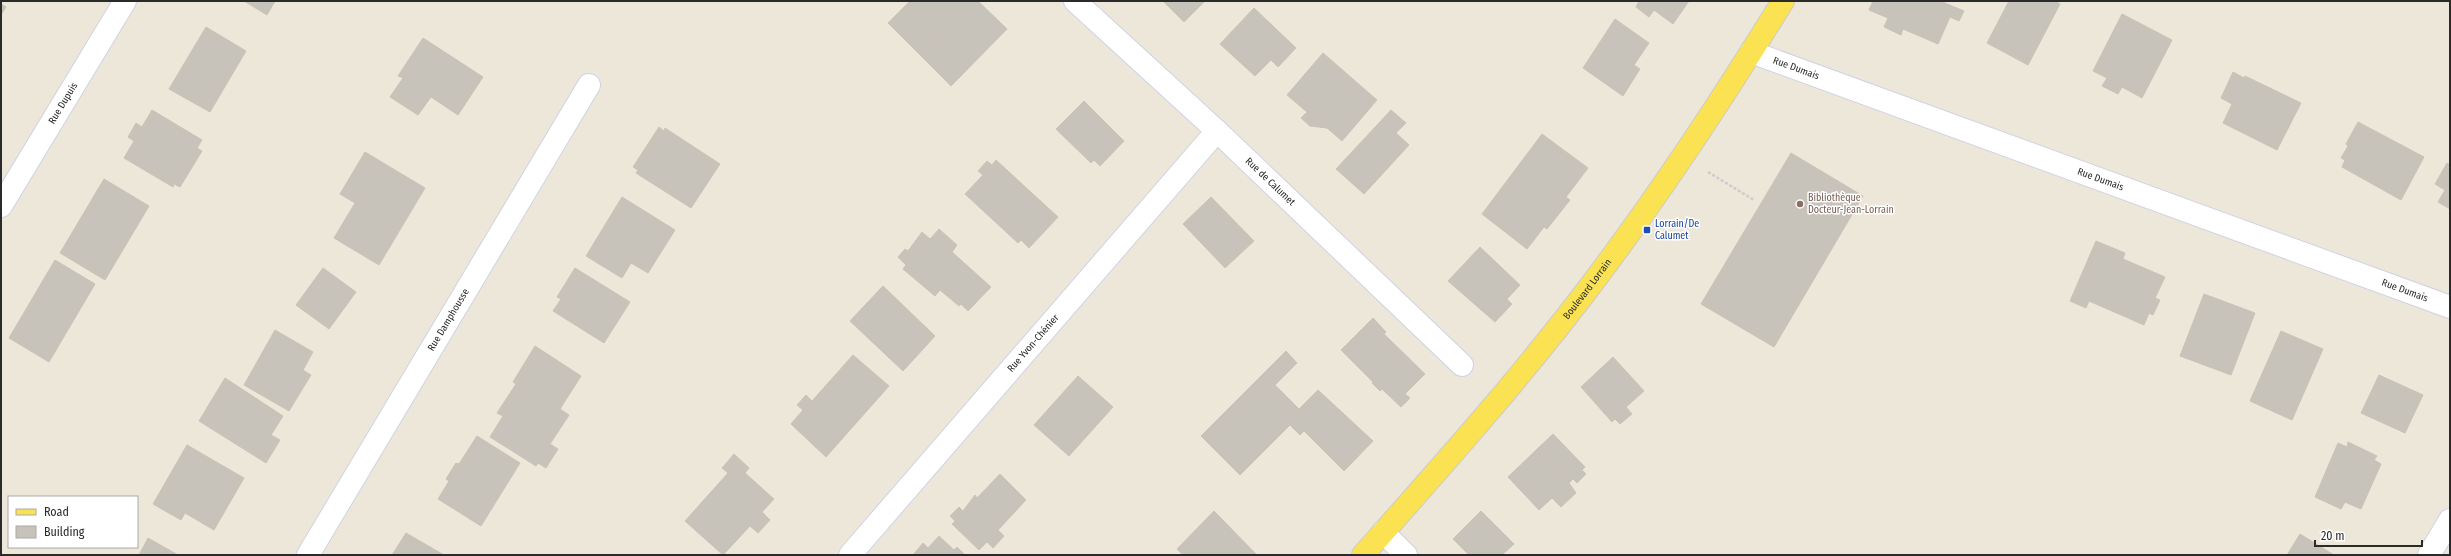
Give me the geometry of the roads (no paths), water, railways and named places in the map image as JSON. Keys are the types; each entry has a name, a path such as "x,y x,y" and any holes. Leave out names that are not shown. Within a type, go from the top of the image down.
{"main road":[{"name":"Boulevard Lorrain","path":"1363,555 1597,278 1682,157 1783,1"}],"street":[{"name":"Rue Dupuis","path":"1,206 125,1"},
{"name":"Rue de Calumet","path":"1075,1 1217,132 1462,365"},
{"name":"Rue Dumais","path":"1751,52 2450,307"},
{"name":"Rue Damphousse","path":"308,555 589,85"},
{"name":"Rue Yvon-Chénier","path":"850,555 1217,132"},
{"path":"2429,555 2450,520"},
{"path":"1383,532 1406,555"}],"place":[{"name":"Bibliothèque Docteur-Jean-Lorrain","path":"1800,204"},
{"name":"Lorrain/De Calumet","path":"1647,230"}]}
